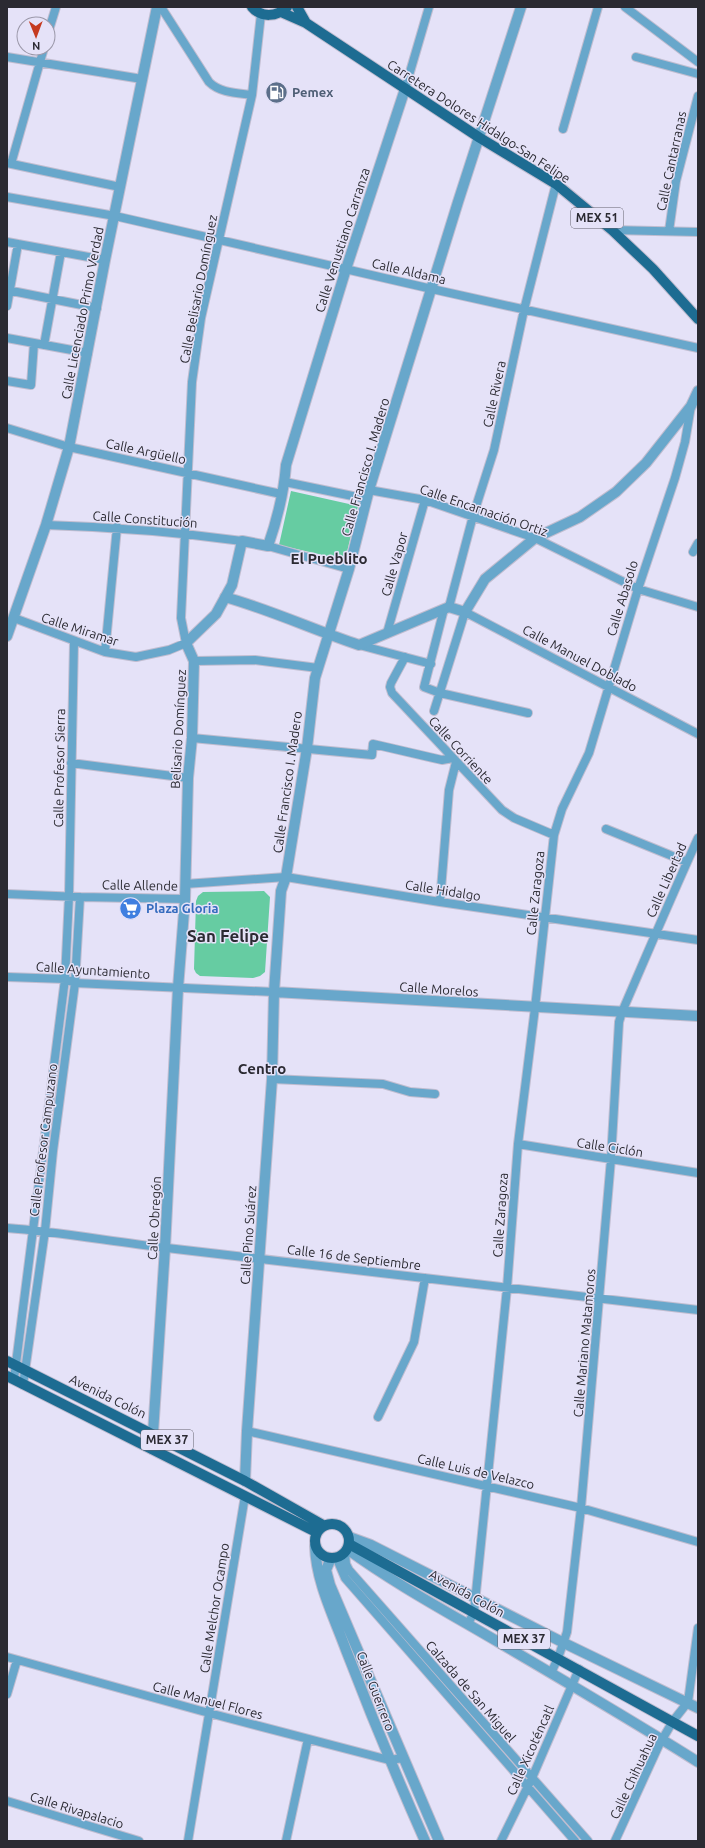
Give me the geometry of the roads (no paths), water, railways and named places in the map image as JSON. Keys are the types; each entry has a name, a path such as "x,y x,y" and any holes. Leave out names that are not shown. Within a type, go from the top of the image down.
{"main road":[{"path":"252,7 261,14"},
{"name":"Carretera Dolores Hidalgo-San Felipe","path":"297,7 306,23"},
{"name":"MEX 51","path":"261,14 268,16 284,10"},
{"name":"Carretera Dolores Hidalgo-San Felipe","path":"284,10 480,138 556,184 612,230 653,269 698,319"},
{"name":"Avenida Colón","path":"7,1361 154,1433 245,1481 320,1529"},
{"name":"MEX 37","path":"10,1377 23,1385 245,1496 320,1529 328,1524 339,1525 344,1528 347,1546"},
{"path":"320,1529 314,1539 315,1546 321,1554 333,1558 347,1546"},
{"name":"Avenida Colón","path":"347,1546 474,1612 698,1736"}],"street":[{"name":"Calle Licenciado Primo Verdad","path":"10,627 46,525 69,447 97,308 105,260 157,7"},
{"path":"161,7 209,82 215,88 252,95"},
{"name":"Calle Venustiano Carranza","path":"268,546 277,519 281,494 285,482 286,465 429,7"},
{"name":"Calle Francisco I. Madero","path":"274,992 281,891 286,877 307,748 315,678 349,569 368,494 458,202 480,138 521,7"},
{"path":"563,128 598,7"},
{"path":"625,7 698,62"},
{"name":"Calle Belisario Domínguez","path":"186,642 181,618 186,472 192,382 201,318 252,95 261,14"},
{"path":"42,56 9,163 120,187"},
{"path":"7,57 142,79"},
{"path":"636,57 698,74"},
{"name":"Calle Cantarranas","path":"669,231 676,181 698,96"},
{"name":"Calle Rivera","path":"440,693 424,687 473,516 494,450 524,310 556,184"},
{"name":"Calle Aldama","path":"7,197 115,216 432,290 698,348"},
{"path":"612,230 698,232"},
{"path":"7,242 105,260"},
{"path":"7,306 18,244"},
{"path":"44,344 61,252"},
{"path":"9,291 97,308"},
{"path":"7,338 44,344 88,354"},
{"path":"7,381 31,385 34,343"},
{"name":"Calle Abasolo","path":"562,809 589,753 638,589 675,478 685,442 691,406 698,391"},
{"path":"434,711 465,612 485,579 535,538 580,517 616,492 646,463 691,406"},
{"name":"Calle Argüello","path":"7,428 69,447 281,494"},
{"name":"Calle Encarnación Ortiz","path":"285,482 368,494 425,500 535,538 638,589 698,607"},
{"name":"Calle Vapor","path":"387,633 425,500"},
{"name":"Calle Constitución","path":"46,525 117,527 185,533 242,541"},
{"path":"105,652 117,527"},
{"path":"194,661 186,642 216,614 226,597 232,585 242,541 268,546 349,569"},
{"path":"694,552 698,543"},
{"path":"226,597 255,606 328,635 359,645 431,664"},
{"path":"359,645 447,608"},
{"name":"Calle Manuel Doblado","path":"447,608 465,612 698,734"},
{"name":"Calle Miramar","path":"10,627 74,641 105,652 136,657 169,650 186,642"},
{"name":"Calle Profesor Sierra","path":"69,896 74,641"},
{"name":"Calle Corriente","path":"405,656 391,683 390,687 392,693 502,810 514,818 555,832"},
{"name":"Belisario Domínguez","path":"185,899 188,778 192,738 194,661 255,660 318,668"},
{"path":"440,693 528,713"},
{"path":"192,738 372,755 374,744 442,760 455,760 449,790 440,902"},
{"path":"71,764 188,778"},
{"name":"Calle Zaragoza","path":"468,1624 474,1612 507,1288 518,1144 535,1008 544,917 555,832 562,809"},
{"path":"606,829 687,862"},
{"name":"Calle Libertad","path":"622,1012 657,933 667,906 687,862 696,847 698,838"},
{"name":"Calle Hidalgo","path":"185,884 286,877 440,902 698,940"},
{"name":"Calle Allende","path":"7,894 185,899 178,988"},
{"name":"Calle Profesor Campuzano","path":"23,1385 21,1368 32,1230 44,1150 65,979 69,896"},
{"name":"Calle Profesor Campuzano","path":"10,1377 21,1368 44,1231 63,1068 75,983 80,897"},
{"name":"Calle Ayuntamiento","path":"7,977 65,979 75,983 178,988"},
{"name":"Calle Morelos","path":"178,988 698,1016"},
{"name":"Calle Obregón","path":"152,1449 165,1248 178,988"},
{"name":"Calle Pino Suárez","path":"245,1481 247,1431 272,1079 274,992"},
{"name":"Calle Mariano Matamoros","path":"551,1673 564,1643 567,1632 581,1508 611,1159 619,1022 622,1012"},
{"path":"54,1066 63,1068"},
{"path":"272,1079 383,1084 410,1092 435,1094"},
{"path":"52,1084 61,1085"},
{"name":"Calle Ciclón","path":"518,1144 698,1173"},
{"path":"44,1150 53,1151"},
{"name":"Calle 16 de Septiembre","path":"7,1228 44,1231 165,1248 698,1310"},
{"path":"378,1417 414,1342 425,1278"},
{"name":"Calle Luis de Velazco","path":"247,1431 581,1508 698,1542"},
{"name":"Calle Melchor Ocampo","path":"188,1841 245,1496"},
{"path":"347,1546 371,1545 475,1596 564,1643 698,1708"},
{"name":"Calle Guerrero","path":"315,1546 316,1562 324,1592 365,1666 439,1841"},
{"path":"347,1546 364,1561 468,1624 572,1684 698,1762"},
{"name":"Calzada de San Miguel","path":"347,1546 346,1564 349,1570 588,1841"},
{"name":"Calzada de San Miguel","path":"333,1558 345,1578 575,1841"},
{"name":"Calle Guerrero","path":"333,1558 326,1570 337,1614 354,1670 389,1760 425,1841"},
{"path":"688,1702 698,1628"},
{"name":"Calle Manuel Flores","path":"7,1657 209,1714 389,1760 404,1758"},
{"path":"7,1694 17,1660"},
{"path":"354,1670 365,1666"},
{"name":"Calle Xicoténcatl","path":"501,1841 528,1787 579,1669"},
{"path":"446,1695 454,1689"},
{"name":"Calle Chihuahua","path":"615,1841 662,1740 673,1721 688,1702"},
{"path":"286,1841 308,1739"},
{"name":"Calle Rivapalacio","path":"7,1801 139,1841"}],"place":[{"name":"Pemex","path":"276,92"},
{"name":"Plaza Gloria","path":"130,908"}],"district":[{"name":"El Pueblito","path":"329,559"},
{"name":"San Felipe","path":"228,936"},
{"name":"Centro","path":"262,1069"}]}
